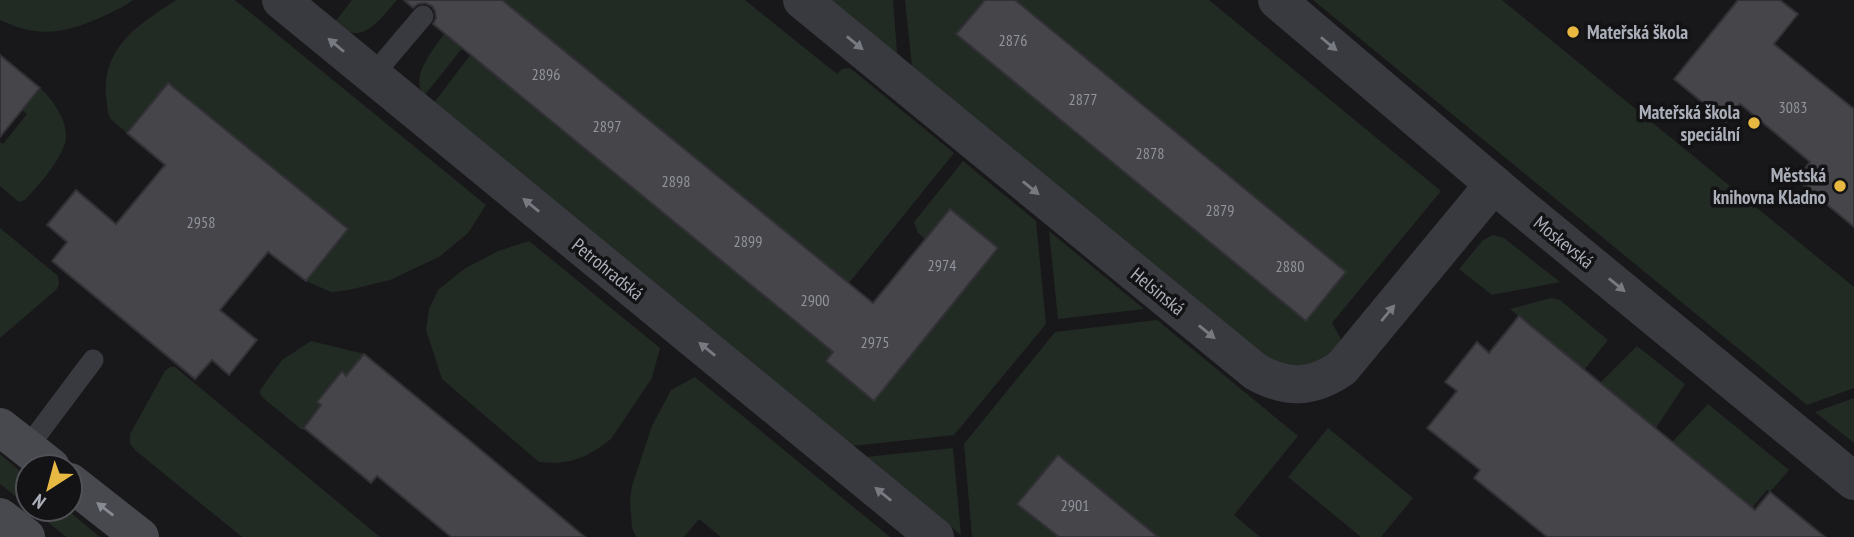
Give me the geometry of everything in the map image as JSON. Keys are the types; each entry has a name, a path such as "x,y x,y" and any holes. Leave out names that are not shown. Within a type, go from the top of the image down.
{"main road":[{"path":"84,493 140,537"},
{"path":"0,517 26,537"}],"street":[{"name":"Petrohradská","path":"281,0 936,537"},
{"name":"Helsinská","path":"802,0 1256,372 1278,383 1290,385 1317,382 1342,368 1494,184"},
{"name":"Moskevská","path":"1278,0 1494,184 1854,481"}],"lane":[{"path":"373,75 423,16"},
{"path":"26,447 93,360"}],"shaded area":[{"path":"0,0 133,0 104,16 77,26 40,32 0,20"},
{"path":"176,0 235,0 486,205 468,233 439,257 390,280 331,292 306,281 347,229 168,83 127,133 110,118 106,79 117,50 137,28"},
{"path":"352,0 397,0 377,23 364,32 357,33 348,31 335,22"},
{"path":"472,0 484,21 424,96 419,81 423,66"},
{"path":"494,0 745,0 837,74 842,69 850,68 954,153 849,283 524,18 484,66 833,352 826,361 874,400 998,249 950,209 925,239 918,233 914,222 963,161 1036,221 1046,324 954,435 852,446 433,104 496,21"},
{"path":"818,0 893,0 898,66"},
{"path":"905,0 985,0 957,35 1306,320 1345,272 1015,0 1209,0 1441,191 1332,323 1346,348 1336,358 1287,373 913,77"},
{"path":"1313,0 1502,0 1854,287 1854,388 1807,405"},
{"path":"40,88 60,114 66,139 52,168 25,200 19,202 0,186 0,142 3,144 27,114 22,110"},
{"path":"0,228 58,276 59,284 57,289 0,338"},
{"path":"1049,231 1144,309 1058,319"},
{"path":"1493,235 1504,238 1560,282 1492,295 1459,269 1483,240"},
{"path":"529,241 660,348 652,378 611,439 585,456 571,461 539,462 442,379 426,330 429,309 438,290 464,269 498,251"},
{"path":"1551,298 1560,300 1608,340 1584,370 1510,309"},
{"path":"1157,320 1298,436 1234,515 1260,537 1158,537 1058,455 1018,504 1059,537 972,537 964,444 1055,332"},
{"path":"311,341 364,354 346,376 341,372 317,401 322,406 302,430 262,397 260,390 282,360"},
{"path":"1637,346 1685,384 1656,428 1600,383"},
{"path":"175,367 380,537 242,537 130,444 130,434 165,371"},
{"path":"695,377 890,537 721,537 699,519 684,537 636,537 632,528 632,486 652,426 671,390"},
{"path":"1854,398 1854,443 1815,412"},
{"path":"1708,404 1789,470 1752,508 1672,442"},
{"path":"1328,428 1413,498 1381,537 1361,537 1288,477"},
{"path":"953,448 961,535 865,457"},
{"path":"0,454 14,466 14,495 0,484"},
{"path":"49,523 83,523 100,537 66,537"}],"building":[{"path":"404,0 502,0 873,303 950,209 998,248 874,401 826,361 833,352 433,24 436,18 432,6 425,3 413,8"},
{"path":"985,0 1015,0 1346,272 1306,321 956,34"},
{"path":"1738,0 1780,0 1798,14 1774,44 1854,109 1854,227 1796,179 1810,162 1740,104 1726,122 1674,79"},
{"path":"0,55 40,88 0,137"},
{"path":"168,83 348,229 306,281 268,252 220,310 257,340 229,375 212,360 195,379 52,261 67,242 47,225 76,190 116,224 165,165 127,133"},
{"path":"1519,316 1755,510 1770,492 1825,537 1547,537 1474,478 1480,470 1427,428 1457,391 1445,382 1477,342 1489,353"},
{"path":"364,354 585,537 451,537 377,476 371,483 304,428 321,405 317,402 342,371 346,376"},
{"path":"1058,455 1158,537 1059,537 1017,504"}],"place":[{"name":"Mateřská škola","path":"1573,32"},
{"name":"Mateřská škola speciální","path":"1754,123"},
{"name":"Městská knihovna Kladno","path":"1840,186"}]}
